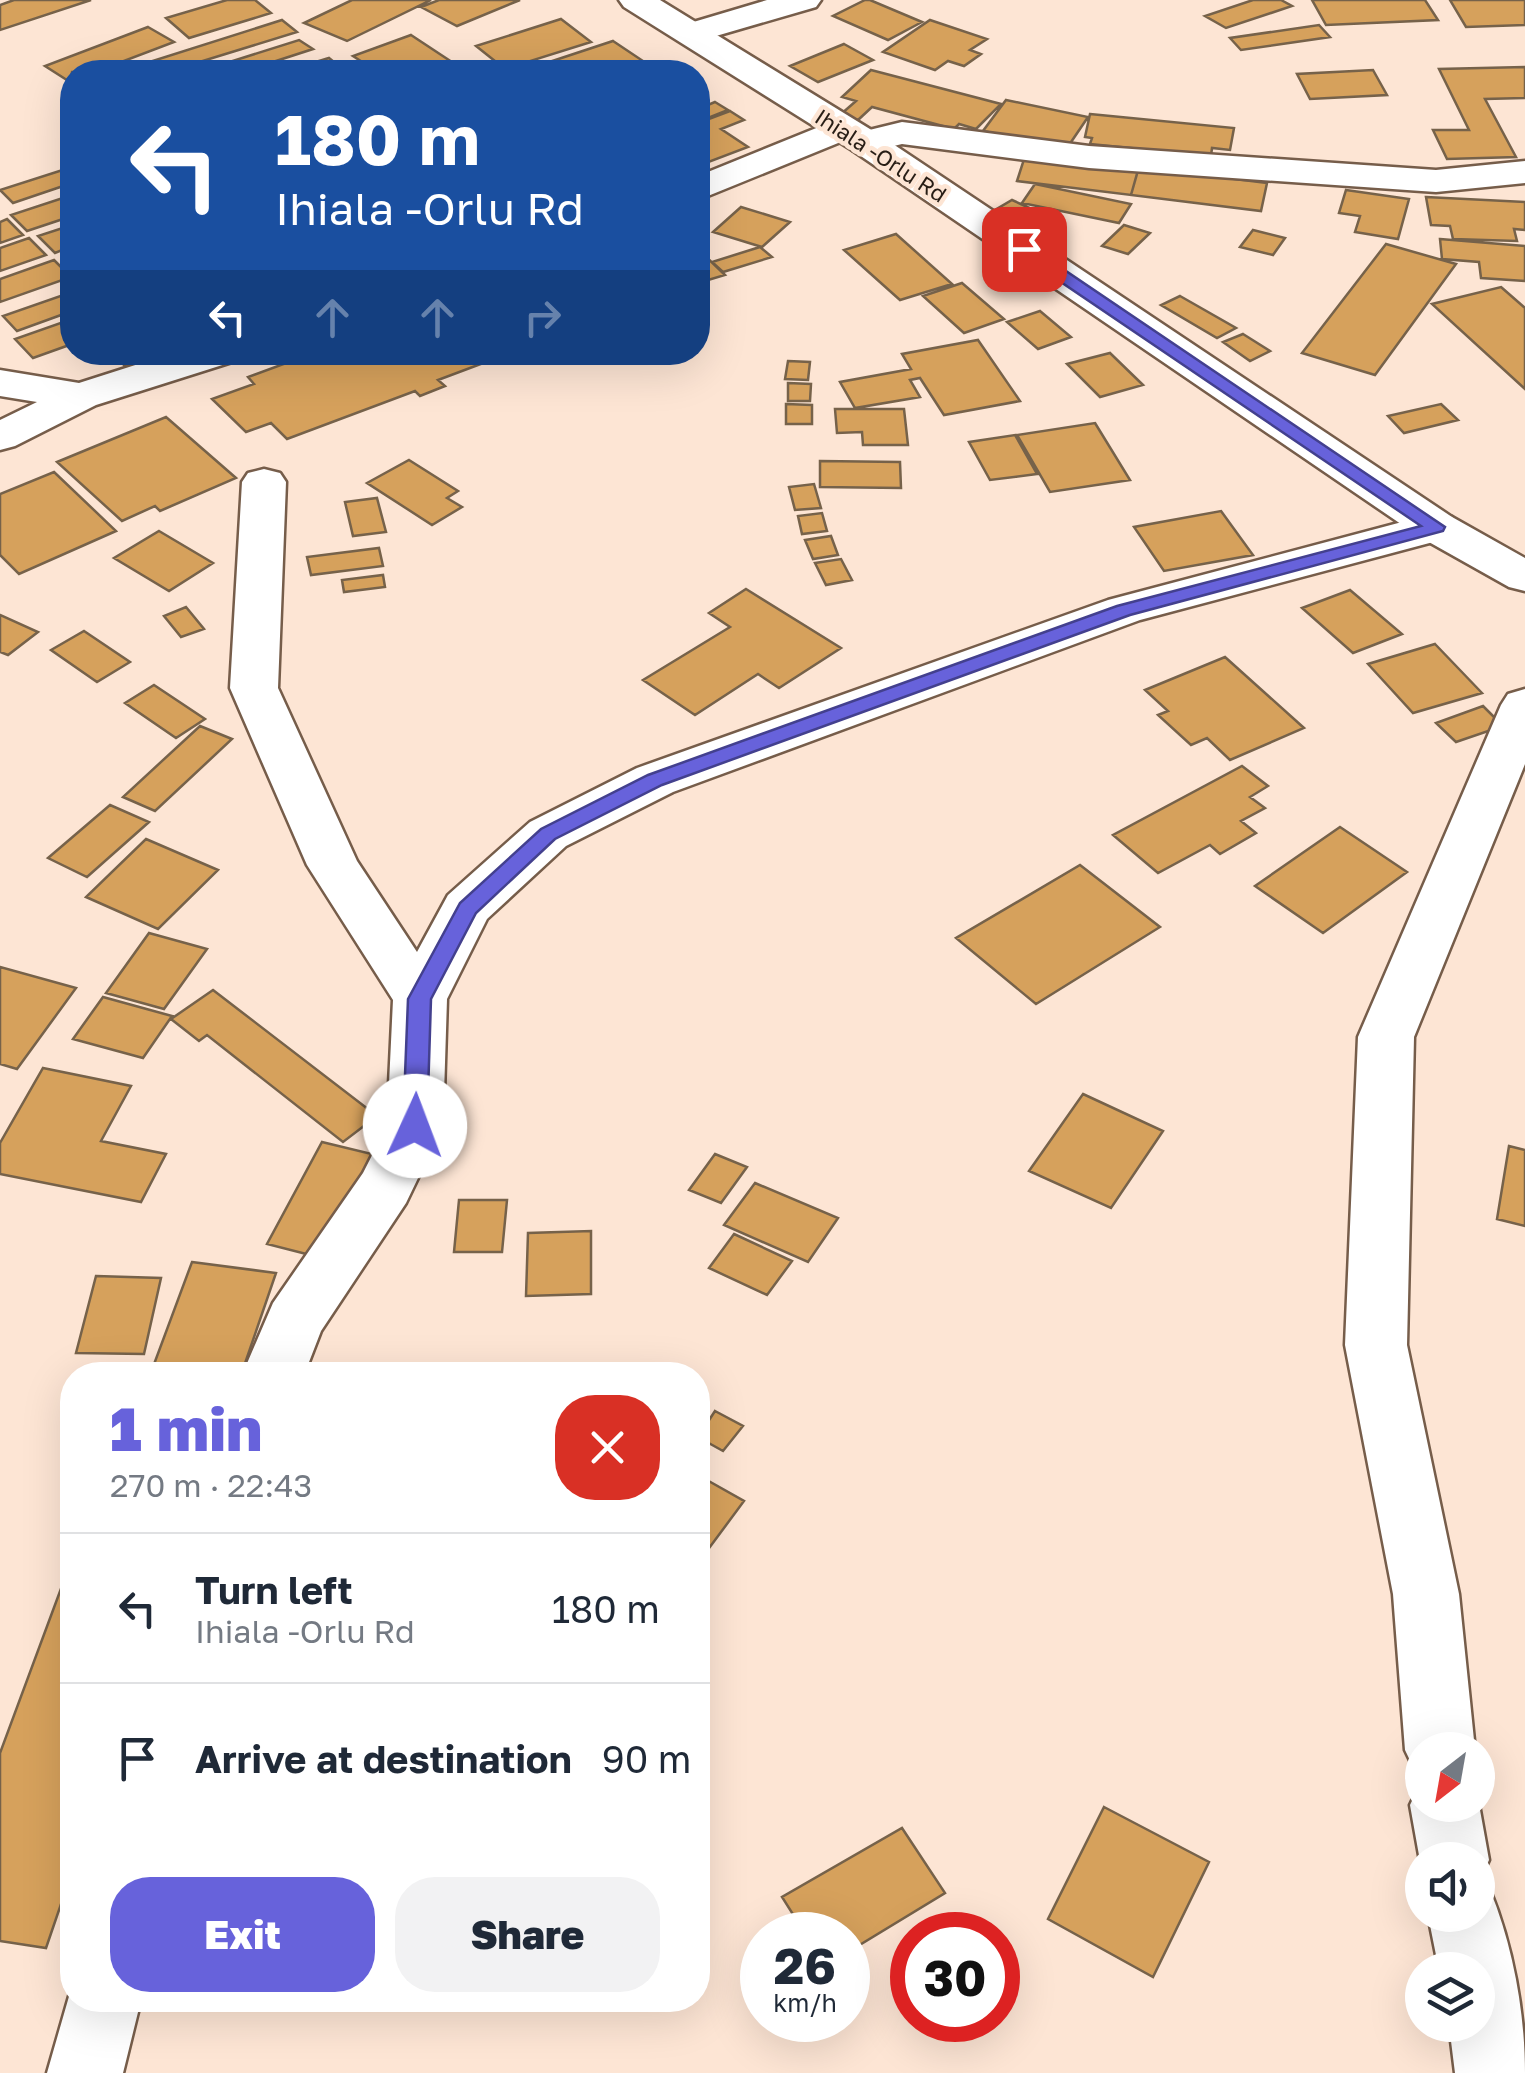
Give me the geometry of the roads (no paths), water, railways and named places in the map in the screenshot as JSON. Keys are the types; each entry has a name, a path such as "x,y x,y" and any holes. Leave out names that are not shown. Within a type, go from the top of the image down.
{"street":[{"name":"Ihiala -Orlu Rd","path":"636,0 853,136 1436,527 1525,577"},
{"path":"692,33 804,0"},
{"path":"710,185 853,136 902,133 1090,157 1436,181 1525,172"},
{"path":"0,437 82,396 179,365"},
{"path":"0,383 82,396"},
{"path":"264,482 254,688 334,865 420,999"},
{"path":"279,1362 294,1321 385,1188 415,1126 420,999 467,908 548,834 655,780 1124,610 1436,527"},
{"path":"1438,1732 1426,1594 1376,1345 1386,1037 1525,706"},
{"path":"85,2073 101,2012"},
{"path":"1490,2042 1493,2073"}]}
